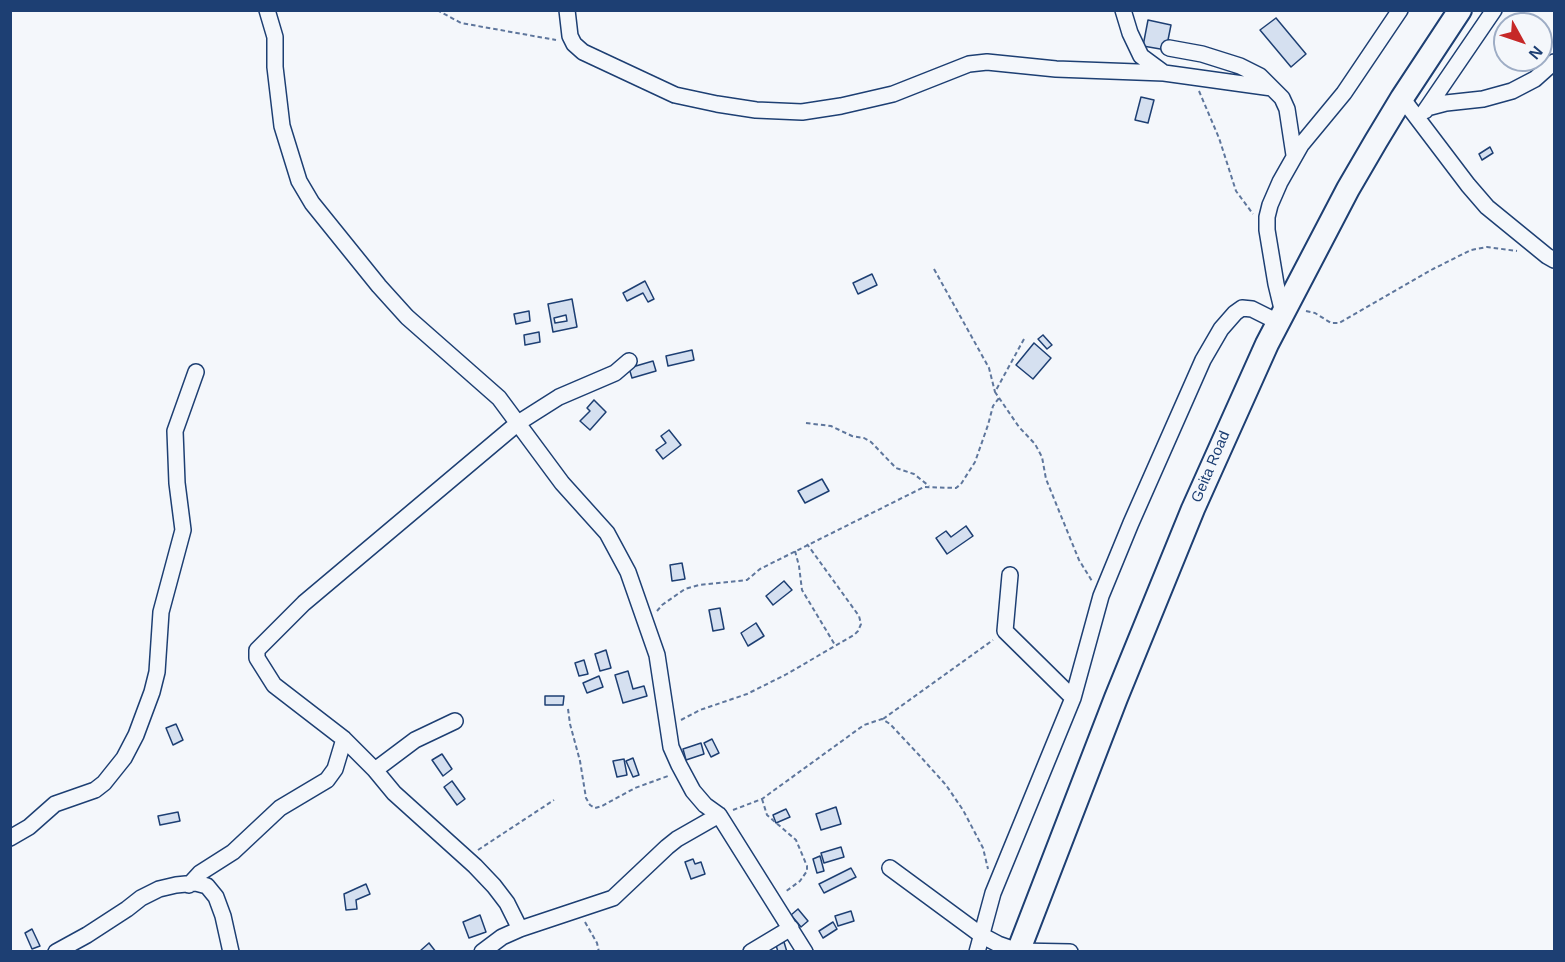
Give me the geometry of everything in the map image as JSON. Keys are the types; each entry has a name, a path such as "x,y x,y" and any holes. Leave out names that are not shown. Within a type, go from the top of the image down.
{"highway":[{"name":"Geita Road","path":"1018,951 1112,709 1226,433 1281,317 1348,189 1402,98 1460,10"}],"street":[{"path":"267,10 275,37 275,67 282,126 300,181 312,203 407,317 499,398 574,498 607,533 627,572 647,623 657,655 671,747 681,769 693,791 719,816 805,951"},
{"path":"567,10 570,36 582,52 675,95 756,110 802,112 841,106 893,94 969,64 987,62 1056,69 1164,73 1272,87"},
{"path":"1123,10 1130,33 1141,56 1164,73"},
{"path":"977,951 993,893 1074,698 1101,596 1131,522 1203,360 1221,329 1242,308 1281,317 1267,230 1270,205 1294,155 1344,93 1400,10"},
{"path":"1423,115 1494,10"},
{"path":"1169,48 1202,54 1239,66 1260,76 1282,98 1287,109 1294,155"},
{"path":"1423,115 1446,103 1512,91 1535,79 1554,62"},
{"path":"1535,79 1554,75"},
{"path":"1402,98 1423,115 1487,207 1551,258"},
{"path":"520,929 507,903 494,886 466,858 393,793 375,770 344,739 274,685 257,658 257,650 304,603 518,423 566,394 615,373 628,361"},
{"path":"10,838 29,827 55,804 84,796 104,783 124,758 136,735 157,672 160,612 183,530 177,483 175,432 196,372"},
{"path":"1010,575 1005,632 1074,698"},
{"path":"375,770 415,740 455,721"},
{"path":"189,885 200,873 233,852 280,808 327,780 335,769 344,739"},
{"path":"482,951 502,937 520,929 613,898 677,839 719,816"},
{"path":"890,868 981,935 1018,951 1070,951"},
{"path":"56,951 87,935 141,898 159,889 196,883 207,886 216,897 231,951"},
{"path":"752,951 791,928"}],"path":[{"path":"437,10 461,23 559,40 570,36"},
{"path":"1194,77 1219,138 1236,191 1246,207 1267,230"},
{"path":"1281,317 1305,311 1315,313 1331,323 1339,323 1451,259 1471,250 1487,247 1551,258"},
{"path":"934,269 989,368 995,393 1039,452 1046,479 1079,560 1101,596"},
{"path":"995,393 1024,339"},
{"path":"647,623 662,605 680,592 699,585 747,580 760,569 898,498 929,486 956,488 975,462 993,406 999,398"},
{"path":"806,423 831,426 864,438 871,442 896,468 914,474 929,486"},
{"path":"668,725 700,710 747,694 854,635 860,628 860,620 833,578 807,544"},
{"path":"795,551 802,590 835,645"},
{"path":"719,816 762,799 864,725 882,719 1005,632"},
{"path":"568,709 586,798 590,806 595,808 681,769"},
{"path":"882,719 890,724 920,755 946,785 963,810 983,848 993,893"},
{"path":"762,799 767,815 796,840 807,866 807,871 798,884 773,900"},
{"path":"466,858 554,800"},
{"path":"578,909 599,951"}],"building":[{"path":"1276,18 1306,54 1291,67 1260,30"},
{"path":"1148,20 1171,25 1166,50 1143,46"},
{"path":"1141,97 1154,100 1148,123 1135,120"},
{"path":"1490,147 1493,153 1482,160 1479,154"},
{"path":"872,274 877,285 858,294 853,283"},
{"path":"645,281 654,299 648,302 643,293 627,301 623,293"},
{"path":"572,299 577,327 553,332 548,304","holes":["566,315 567,321 555,323 554,318"]},
{"path":"529,311 530,321 516,324 514,314"},
{"path":"539,332 540,342 525,345 524,335"},
{"path":"1043,335 1052,345 1047,349 1038,339"},
{"path":"1034,343 1051,358 1033,379 1016,365"},
{"path":"692,350 694,360 668,366 666,356"},
{"path":"653,361 656,371 632,378 629,368"},
{"path":"594,400 606,412 590,430 580,421 590,411 587,408"},
{"path":"669,430 681,445 663,459 656,450 666,443 661,436"},
{"path":"822,479 829,491 805,503 798,491"},
{"path":"966,526 973,536 947,554 936,538 946,531 951,537"},
{"path":"682,563 685,579 672,581 670,565"},
{"path":"784,581 792,590 773,605 766,596"},
{"path":"720,608 724,629 713,631 709,610"},
{"path":"756,623 764,636 748,646 741,633"},
{"path":"606,650 611,668 600,671 595,654"},
{"path":"584,660 588,674 579,676 575,663"},
{"path":"628,671 633,689 644,686 647,696 623,703 615,675"},
{"path":"599,676 603,687 587,693 583,683"},
{"path":"545,696 564,696 563,705 545,705"},
{"path":"176,724 183,740 173,745 166,728"},
{"path":"712,739 719,753 711,757 704,743"},
{"path":"701,743 704,754 686,760 683,749"},
{"path":"442,754 452,769 443,776 432,760"},
{"path":"633,758 639,775 633,777 626,761"},
{"path":"624,759 627,775 617,777 613,761"},
{"path":"452,781 465,799 457,805 444,787"},
{"path":"836,807 841,824 821,830 816,814"},
{"path":"786,809 790,817 776,823 773,815"},
{"path":"178,812 180,821 160,825 158,816"},
{"path":"841,847 844,857 824,863 821,853"},
{"path":"820,856 824,871 817,873 813,859"},
{"path":"693,859 695,864 701,862 705,874 691,879 685,862"},
{"path":"851,868 856,877 824,893 819,884"},
{"path":"366,884 370,894 356,900 357,909 346,910 344,894"},
{"path":"798,909 808,921 801,927 791,915"},
{"path":"851,911 854,921 838,926 835,916"},
{"path":"480,915 486,932 469,938 463,922"},
{"path":"833,922 837,929 823,938 819,931"},
{"path":"32,929 40,946 32,949 25,933"},
{"path":"784,942 787,952 778,952 776,945"},
{"path":"429,943 436,952 420,952 420,951"}]}
